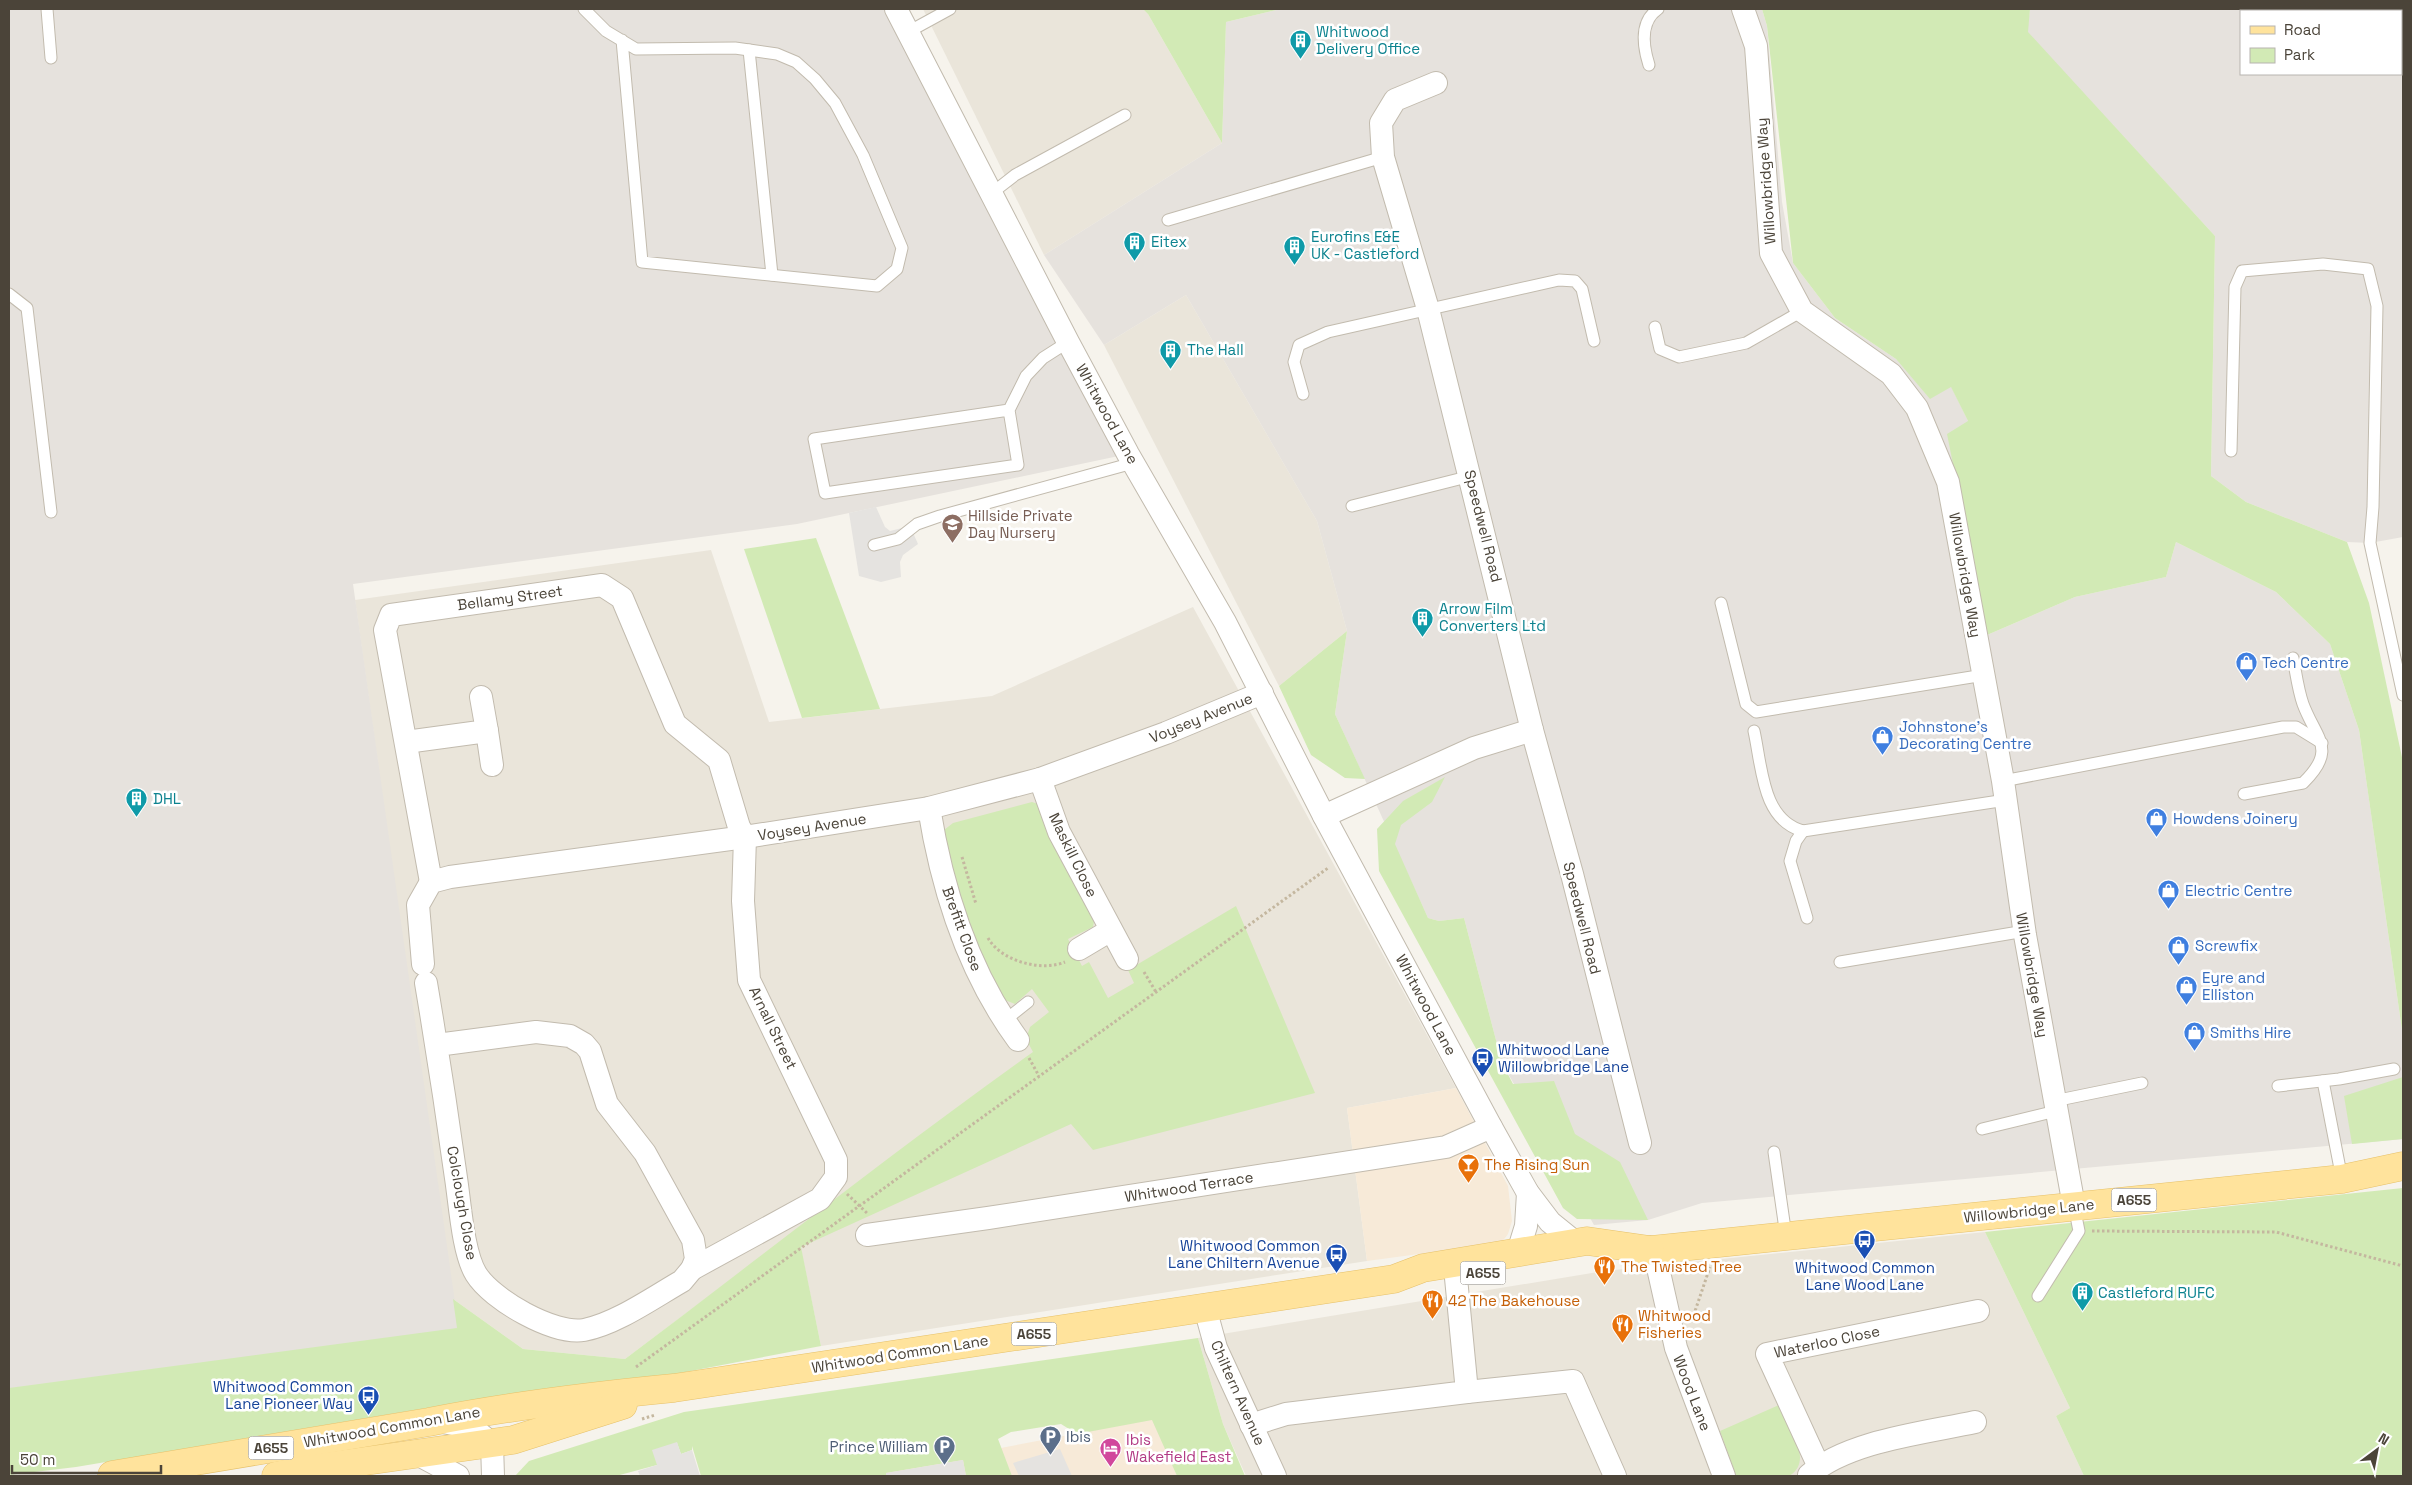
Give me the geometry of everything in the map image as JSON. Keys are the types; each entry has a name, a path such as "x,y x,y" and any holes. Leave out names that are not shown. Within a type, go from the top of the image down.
{"main road":[{"name":"Willowbridge Lane","path":"1863,1228 2077,1219 2342,1179 2403,1166"},
{"name":"Whitwood Common Lane","path":"106,1476 435,1421 470,1413 575,1398 674,1388 1394,1279 1423,1268 1548,1247 1574,1251 1652,1250 1863,1228"},
{"name":"Whitwood Common Lane","path":"1394,1279 1413,1284 1456,1278 1574,1251"},
{"name":"Whitwood Common Lane","path":"276,1476 310,1469 503,1442 674,1388"}],"street":[{"name":"Whitwood Lane","path":"896,9 1068,342 1133,463 1225,622 1345,856 1491,1127 1528,1194 1574,1251"},
{"name":"Willowbridge Way","path":"1743,9 1756,46 1771,253 1802,311 1891,374 1917,408 1948,482 2004,791 2025,931 2055,1106 2077,1219"},
{"name":"Speedwell Road","path":"1436,83 1395,100 1381,123 1383,157 1428,309 1471,476 1532,730 1572,874 1640,1143"},
{"name":"Bellamy Street","path":"432,882 385,630 391,615 602,585 622,598 675,724 719,760 739,827 745,838"},
{"name":"Voysey Avenue","path":"432,882 450,877 745,838 929,808 1040,779 1166,733 1262,692"},
{"path":"481,697 492,765"},
{"path":"1324,816 1474,748 1532,730"},
{"path":"406,742 487,731"},
{"name":"Maskill Close","path":"1040,779 1059,832 1127,959"},
{"name":"Brefitt Close","path":"929,808 937,856 957,922 980,978 1004,1021 1018,1040"},
{"name":"Arnall Street","path":"692,1269 820,1199 836,1177 836,1160 749,980 743,901 745,838"},
{"name":"Colclough Close","path":"432,882 418,905 425,974 464,1231 476,1274 487,1287 517,1309 562,1328 582,1330 600,1326 682,1281 692,1269"},
{"path":"1079,949 1110,930"},
{"path":"437,1045 536,1032 570,1036 584,1044 590,1051 607,1104 645,1153 693,1240 696,1259 692,1269"},
{"name":"Whitwood Terrace","path":"874,1229 988,1218 1446,1147 1491,1127"},
{"path":"1518,1252 1526,1223 1528,1194"},
{"path":"1526,1223 1548,1247"},
{"name":"Wood Lane","path":"1652,1250 1676,1348 1724,1476"},
{"path":"1456,1278 1468,1392"},
{"name":"Chiltern Avenue","path":"1205,1308 1216,1348 1275,1476"},
{"name":"Waterloo Close","path":"1975,1422 1856,1448 1813,1471 1767,1354 1978,1311"},
{"path":"1252,1424 1286,1414 1573,1381 1615,1476"},
{"path":"435,1421 473,1428 503,1442 493,1473"},
{"path":"419,1455 458,1476"}],"lane":[{"path":"47,9 51,58"},
{"path":"584,9 606,31 622,40 636,49 735,48 777,54 796,62 815,79 835,103 864,155 902,248 897,269 877,286 642,262 622,40"},
{"path":"908,32 950,9"},
{"path":"1649,65 1643,44 1646,24 1658,9"},
{"path":"749,50 772,275"},
{"path":"992,193 1015,175 1125,115"},
{"path":"1168,220 1383,157"},
{"path":"2231,452 2235,287 2242,271 2323,264 2368,269 2377,306 2373,507 2370,544 2403,695"},
{"path":"1303,394 1294,362 1299,345 1328,332 1559,280 1575,281 1582,288 1594,341"},
{"path":"9,294 26,308 51,512"},
{"path":"1655,327 1660,349 1679,357 1746,343 1802,311"},
{"path":"1009,410 814,439 825,493 1018,465 1009,410 1026,376 1044,358 1068,342"},
{"path":"874,545 898,538 917,524 940,516 1133,463"},
{"path":"1352,506 1471,476"},
{"path":"1721,602 1746,704 1756,712 1984,675"},
{"path":"2244,794 2303,783 2318,764 2322,743 2302,702 2293,658"},
{"path":"1754,731 1770,805 1780,820 1791,828 1803,831 2004,791 2283,727 2296,727 2322,743"},
{"path":"1803,831 1796,841 1790,861 1806,918"},
{"path":"1840,962 2025,931"},
{"path":"1004,1021 1028,1002"},
{"path":"2278,1086 2323,1081 2394,1069"},
{"path":"2323,1081 2342,1179"},
{"path":"1982,1129 2055,1106 2142,1083"},
{"path":"1774,1152 1786,1236"},
{"path":"2038,1296 2077,1219"}],"path":[{"path":"961,856 978,913"},
{"path":"629,1373 1345,856"},
{"path":"985,933 998,950 1018,961 1038,965 1059,965 1073,959 1079,949"},
{"path":"2077,1219 2276,1232 2403,1266"},
{"path":"1676,1348 1689,1332 1718,1243"}],"shaded area":[{"path":"9,9 896,9 1128,454 797,524 353,584 469,1401 9,1475"},
{"path":"923,9 1143,9 1148,14 1222,143 1044,255"},
{"path":"1280,9 1762,9 1767,26 1782,202 1793,263 1835,318 1896,359 1930,398 1951,386 1968,421 1987,635 2075,597 2166,577 2176,542 2276,592 2330,644 2359,730 2403,1037 2403,1139 1702,1203 1648,1220 1594,1225 1502,1063 1464,918 1439,921 1428,918 1335,714 1347,631 1317,521 1186,295 1104,345 1044,255 1222,143 1226,22"},
{"path":"2030,9 2403,9 2403,537 2370,543 2347,542 2246,502 2211,476 2215,236 2027,32"},
{"path":"1186,295 1317,521 1347,631 1279,686 1104,345"},
{"path":"876,507 885,527 890,531 910,526 918,544 903,555 900,562 901,577 881,582 859,576 849,513"},
{"path":"711,550 769,722 992,696 1193,607 1456,1088 1347,1108 1367,1261 821,1346 797,1230 625,1359 523,1349 453,1299 355,600"},
{"path":"1456,1088 1508,1186 1512,1221 1508,1234 1501,1243 1367,1261 1347,1108"},
{"path":"1985,1232 2070,1408 2056,1416 2084,1476 1246,1476 1223,1424 1198,1338 1604,1271"},
{"path":"1153,1419 1177,1476 853,1476"},
{"path":"677,1442 681,1454 692,1450 700,1476 640,1476 638,1471 657,1465 652,1450"},
{"name":"Ibis","path":"1060,1449 1072,1476 1019,1476 1013,1463"},
{"name":"Prince William","path":"963,1460 966,1476 886,1476 886,1473"}],"green space":[{"path":"1143,9 1280,9 1226,22 1222,143 1148,14"},
{"path":"1762,9 2030,9 2028,32 2215,236 2211,476 2246,502 2347,542 2369,603 2403,762 2403,1037 2359,730 2330,644 2276,592 2176,542 2166,577 2075,597 1987,635 1947,434 1968,421 1951,387 1930,399 1896,359 1835,318 1793,263 1767,26"},
{"path":"816,538 880,709 802,718 744,549"},
{"path":"1347,631 1335,714 1365,779 1345,778 1311,755 1279,686"},
{"path":"1445,777 1432,802 1401,825 1395,844 1428,918 1439,921 1464,918 1502,1063 1513,1084 1554,1081 1575,1134 1620,1162 1648,1220 1577,1219 1563,1208 1379,871 1377,829 1403,801"},
{"path":"1032,802 1041,805 1096,912 1093,927 1068,939 1082,966 1089,962 1108,998 1134,983 1128,970 1236,906 1315,1093 1093,1150 1071,1124 801,1247 821,1346 628,1383 469,1401 76,1467 9,1475 9,1388 457,1328 453,1299 523,1349 625,1359 981,1089 1033,1052 1026,1039 1030,1027 1049,1012 1032,989 1015,1004 995,996 960,918 944,830 953,823"},
{"path":"2403,1077 2403,1139 2352,1144 2344,1096"},
{"path":"2403,1188 2403,1476 2084,1476 2056,1416 2070,1408 1985,1232"},
{"path":"1198,1338 1223,1424 1245,1476 1177,1476 1152,1420 1077,1434 1061,1424 1011,1432 998,1439 1012,1476 966,1476 963,1460 886,1473 886,1476 701,1476 692,1446 692,1450 681,1454 677,1443 657,1465 616,1476 515,1476 529,1461 684,1412"},
{"path":"1779,1405 1793,1432 1800,1452 1800,1461 1796,1469 1789,1476 1736,1476 1720,1431"}],"place":[{"name":"Whitwood Delivery Office","path":"1300,60"},
{"name":"Eitex","path":"1135,261"},
{"name":"Eurofins E&E UK - Castleford","path":"1295,265"},
{"name":"The Hall","path":"1171,369"},
{"name":"Hillside Private Day Nursery","path":"952,544"},
{"name":"Arrow Film Converters Ltd","path":"1423,637"},
{"name":"Tech Centre","path":"2246,682"},
{"name":"Johnstone's Decorating Centre","path":"1883,755"},
{"name":"DHL","path":"137,818"},
{"name":"Howdens Joinery","path":"2157,838"},
{"name":"Electric Centre","path":"2169,910"},
{"name":"Screwfix","path":"2179,965"},
{"name":"Eyre and Elliston","path":"2186,1006"},
{"name":"Smiths Hire","path":"2194,1052"},
{"name":"Whitwood Lane Willowbridge Lane","path":"1482,1078"},
{"name":"The Rising Sun","path":"1468,1184"},
{"name":"Whitwood Common Lane Wood Lane","path":"1865,1259"},
{"name":"Whitwood Common Lane Chiltern Avenue","path":"1336,1274"},
{"name":"The Twisted Tree","path":"1605,1286"},
{"name":"Castleford RUFC","path":"2082,1312"},
{"name":"42 The Bakehouse","path":"1432,1320"},
{"name":"Whitwood Fisheries","path":"1622,1344"},
{"name":"Whitwood Common Lane Pioneer Way","path":"369,1415"},
{"name":"Ibis","path":"1050,1456"},
{"name":"Prince William","path":"944,1466"},
{"name":"Ibis Wakefield East","path":"1110,1468"}]}
